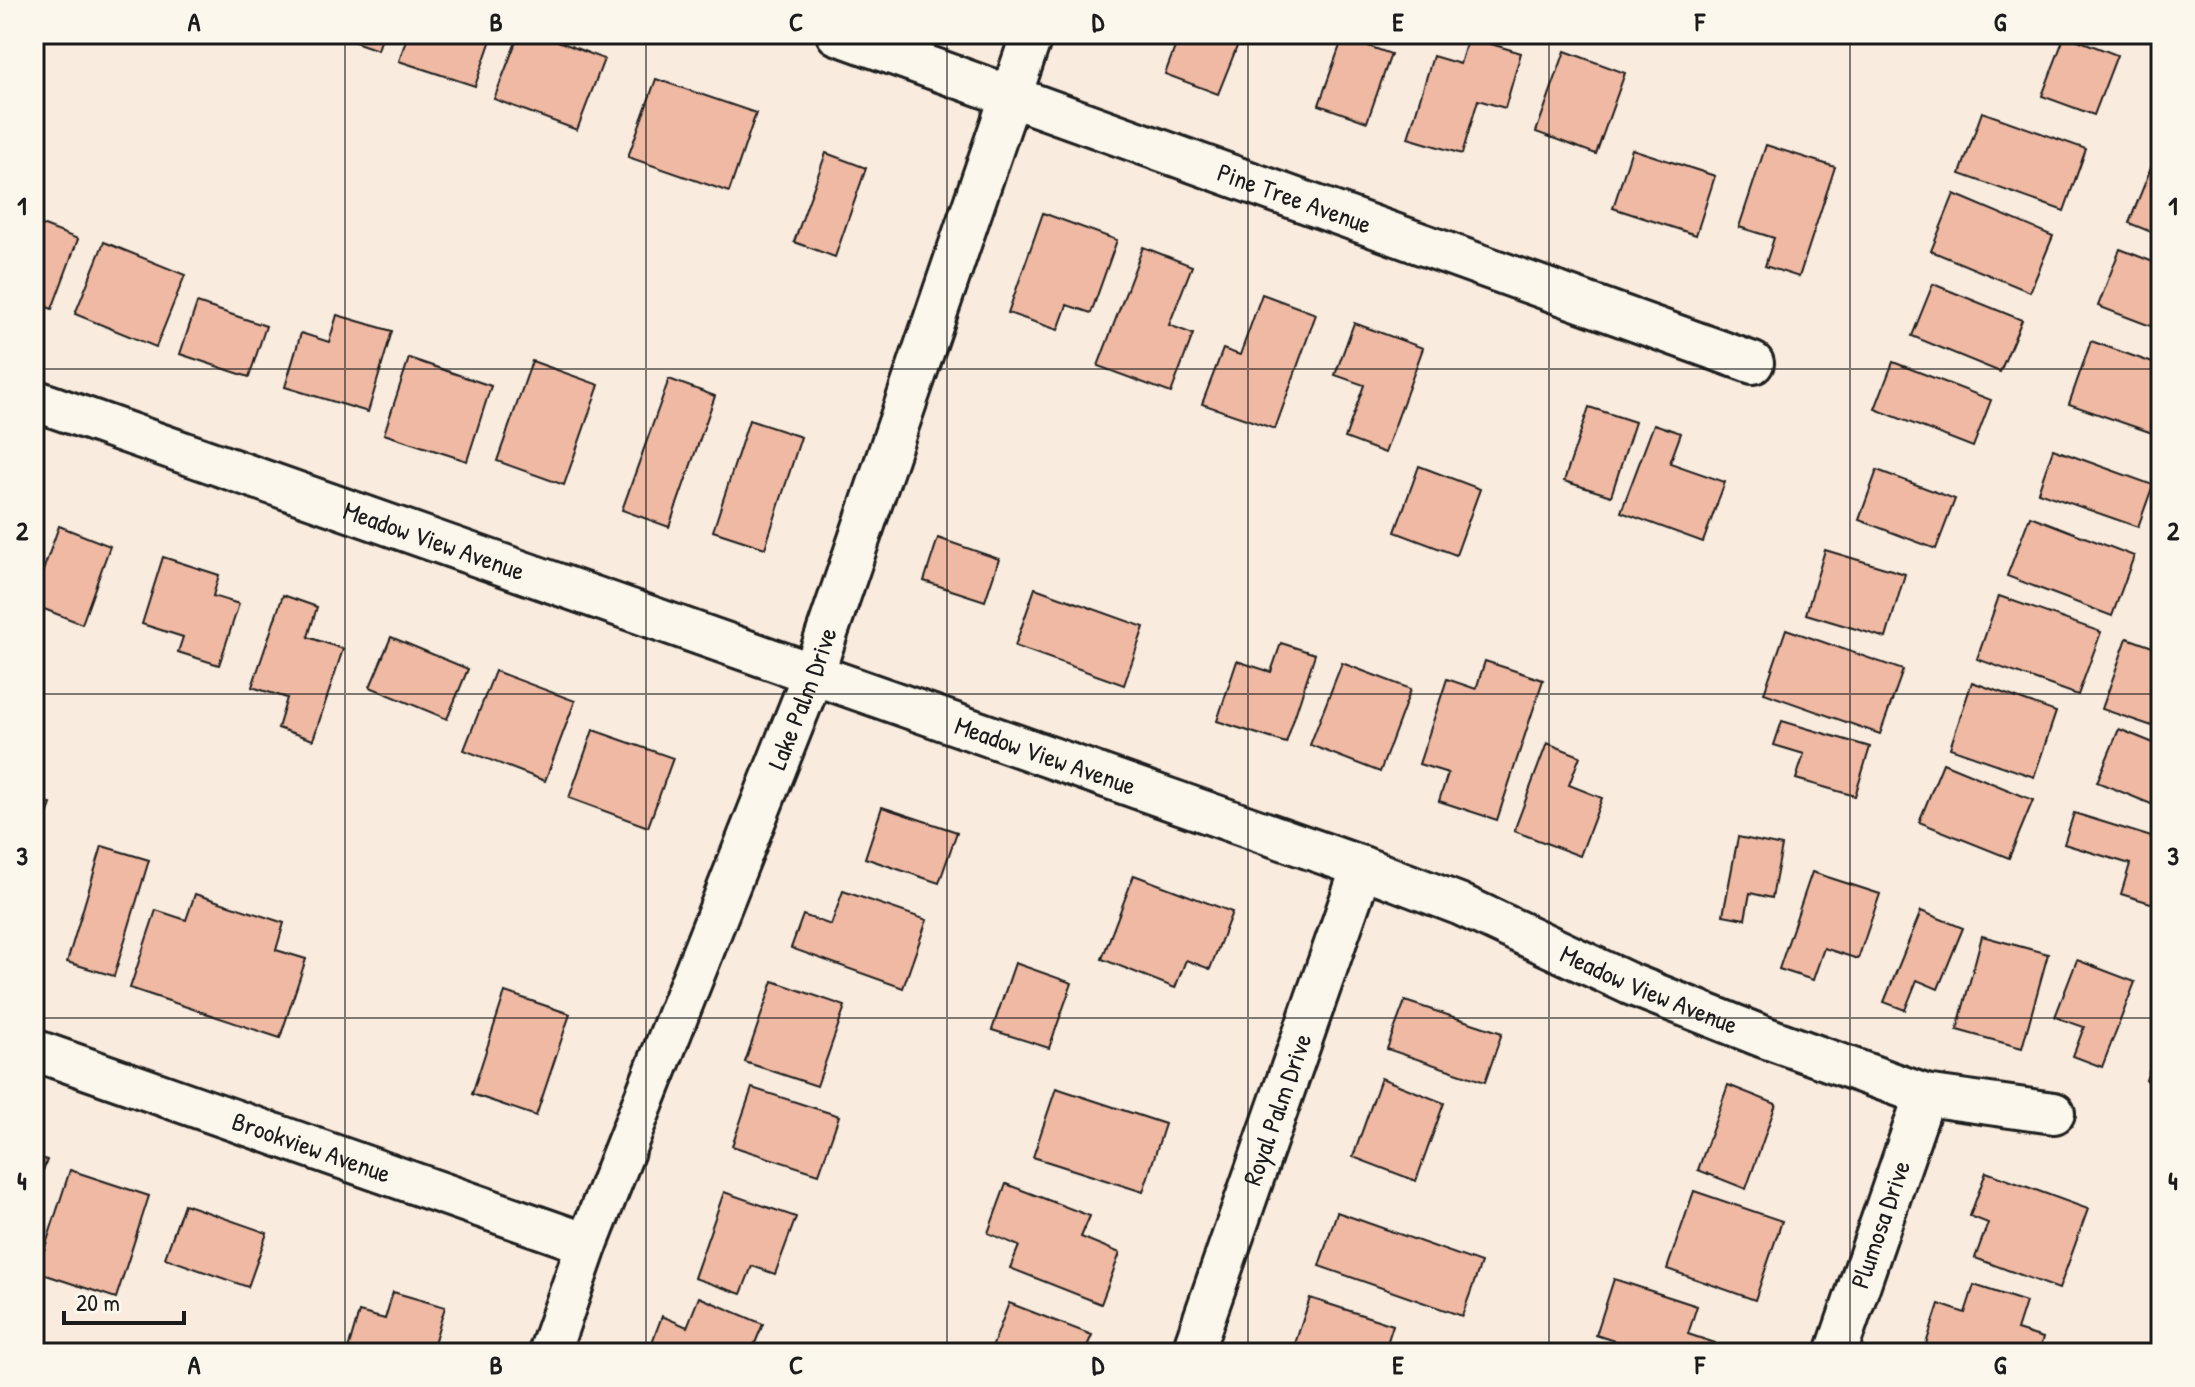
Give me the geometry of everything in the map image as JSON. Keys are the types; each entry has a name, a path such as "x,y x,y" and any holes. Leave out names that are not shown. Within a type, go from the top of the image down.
{"street":[{"name":"Pine Tree Avenue","path":"837,34 1753,363"},
{"name":"Lake Palm Drive","path":"549,1353 587,1244 813,674 1032,34"},
{"name":"Meadow View Avenue","path":"34,400 1362,867 1459,904 1630,984 1764,1037 1925,1095 2054,1113"},
{"name":"Royal Palm Drive","path":"1192,1353 1362,867"},
{"name":"Brookview Avenue","path":"34,1050 587,1244"},
{"name":"Plumosa Drive","path":"1836,1353 1925,1095"}],"building":[{"path":"332,34 383,34 378,50"},
{"path":"408,34 493,34 475,86 399,61"},
{"path":"519,34 540,34 604,59 577,130 494,99"},
{"path":"1180,34 1242,34 1218,94 1165,74"},
{"path":"2065,35 2117,55 2094,115 2042,96"},
{"path":"1343,37 1391,54 1367,122 1319,105"},
{"path":"1468,37 1521,53 1505,108 1478,100 1462,154 1408,138 1433,56 1460,64"},
{"path":"1565,51 1625,73 1596,154 1536,132"},
{"path":"656,79 756,113 729,192 628,157"},
{"path":"1982,112 2086,149 2064,211 1960,174"},
{"path":"1766,145 1835,167 1799,277 1765,266 1774,238 1739,227"},
{"path":"1632,149 1715,176 1696,235 1613,208"},
{"path":"826,153 866,168 835,257 794,242"},
{"path":"2153,163 2161,166 2161,236 2129,223"},
{"path":"1954,194 2053,236 2030,292 1931,251"},
{"path":"1043,213 1117,240 1091,313 1067,305 1058,330 1008,313"},
{"path":"34,222 78,239 52,309 34,302"},
{"path":"104,242 185,275 156,347 75,314"},
{"path":"1143,247 1192,266 1169,325 1193,334 1171,393 1098,366"},
{"path":"2120,249 2161,265 2161,330 2098,306"},
{"path":"1933,284 2022,320 2000,372 1912,336"},
{"path":"1262,294 1316,314 1275,429 1202,404 1223,349 1240,355"},
{"path":"197,303 266,326 249,377 180,354"},
{"path":"337,315 392,331 368,412 285,387 301,333 329,342"},
{"path":"1354,323 1423,348 1385,453 1345,438 1364,385 1335,375"},
{"path":"2091,341 2161,366 2161,436 2069,404"},
{"path":"409,358 491,386 467,461 384,434"},
{"path":"532,361 599,385 564,485 497,461"},
{"path":"1893,362 1991,400 1973,447 1875,409"},
{"path":"669,379 715,396 669,527 622,510"},
{"path":"1589,407 1635,422 1611,496 1564,481"},
{"path":"749,420 801,437 765,548 713,531"},
{"path":"1654,424 1681,433 1670,463 1725,482 1703,542 1621,512"},
{"path":"2053,449 2153,485 2138,527 2038,492"},
{"path":"1419,466 1480,489 1456,555 1395,532"},
{"path":"1877,470 1955,499 1936,549 1859,520"},
{"path":"2030,516 2134,556 2112,616 2007,576"},
{"path":"59,526 110,546 82,624 34,605 34,596"},
{"path":"938,538 999,559 985,601 924,581"},
{"path":"1825,550 1905,574 1886,638 1806,614"},
{"path":"163,557 219,575 213,596 239,604 219,665 178,652 183,637 142,624"},
{"path":"1035,588 1144,627 1124,685 1015,646"},
{"path":"283,595 317,607 308,637 343,649 313,740 278,728 287,698 252,687"},
{"path":"1999,596 2101,632 2078,695 1977,659"},
{"path":"1786,629 1903,670 1880,734 1764,693"},
{"path":"391,637 468,669 447,719 370,687"},
{"path":"2127,638 2161,650 2161,729 2102,709"},
{"path":"1281,643 1315,654 1286,743 1217,721 1237,661 1271,672"},
{"path":"1485,661 1543,680 1497,820 1439,801 1448,773 1419,764 1447,679 1476,689"},
{"path":"1342,663 1411,689 1380,772 1310,745"},
{"path":"495,671 575,701 545,781 464,750"},
{"path":"1972,682 2056,712 2034,777 1950,748"},
{"path":"1782,721 1870,747 1855,796 1796,779 1804,754 1774,745"},
{"path":"2119,729 2161,746 2161,808 2097,782"},
{"path":"593,730 673,758 648,827 569,798"},
{"path":"1547,743 1580,756 1569,785 1602,798 1580,856 1514,831"},
{"path":"1943,763 2033,800 2009,858 1919,822"},
{"path":"34,798 51,804 34,850"},
{"path":"882,807 957,832 939,883 865,858"},
{"path":"2074,813 2161,840 2161,879 2154,904 2121,894 2130,864 2064,844"},
{"path":"1738,837 1782,846 1772,898 1750,893 1745,919 1723,915"},
{"path":"102,846 149,860 114,976 67,962"},
{"path":"1812,872 1880,894 1858,959 1824,948 1813,980 1779,969"},
{"path":"1134,875 1232,912 1210,969 1186,960 1175,988 1102,959"},
{"path":"843,891 927,920 903,988 791,948 803,915 831,925"},
{"path":"195,894 284,923 276,950 306,959 280,1038 130,988 156,910 186,920"},
{"path":"1921,911 1963,928 1938,989 1917,980 1905,1010 1884,1002"},
{"path":"1982,936 2048,954 2022,1048 1957,1030"},
{"path":"2077,960 2135,982 2102,1067 2073,1056 2084,1027 2055,1017"},
{"path":"1015,963 1072,983 1049,1048 992,1030"},
{"path":"773,981 845,1006 817,1086 745,1062"},
{"path":"505,992 570,1014 536,1116 472,1094"},
{"path":"1405,1001 1502,1033 1485,1082 1387,1049"},
{"path":"2161,1035 2161,1085 2146,1080"},
{"path":"1381,1078 1444,1103 1416,1181 1353,1157"},
{"path":"1728,1085 1776,1104 1746,1189 1698,1170"},
{"path":"752,1088 839,1116 819,1174 732,1146"},
{"path":"1056,1088 1165,1124 1143,1192 1033,1157"},
{"path":"34,1155 47,1160 34,1194"},
{"path":"70,1170 149,1196 116,1298 37,1272"},
{"path":"1986,1172 2088,1209 2059,1289 1975,1258 1988,1223 1970,1216"},
{"path":"1006,1184 1090,1216 1081,1237 1120,1253 1101,1304 1010,1268 1019,1246 988,1233"},
{"path":"1694,1191 1782,1221 1755,1300 1667,1269"},
{"path":"724,1192 796,1217 775,1274 752,1266 741,1294 694,1278"},
{"path":"184,1204 267,1233 248,1287 165,1258"},
{"path":"1337,1212 1481,1263 1462,1316 1319,1266"},
{"path":"1614,1279 1697,1306 1688,1334 1715,1343 1712,1353 1620,1353 1623,1344 1596,1335"},
{"path":"1974,1285 2026,1302 2017,1330 2043,1338 2038,1353 1923,1353 1939,1304 1965,1313"},
{"path":"393,1292 445,1307 431,1353 347,1353 359,1312 385,1319"},
{"path":"699,1297 763,1324 751,1353 648,1353 662,1316 687,1327"},
{"path":"1310,1298 1393,1325 1384,1353 1292,1353"},
{"path":"1009,1303 1092,1335 1084,1353 990,1353"}]}
